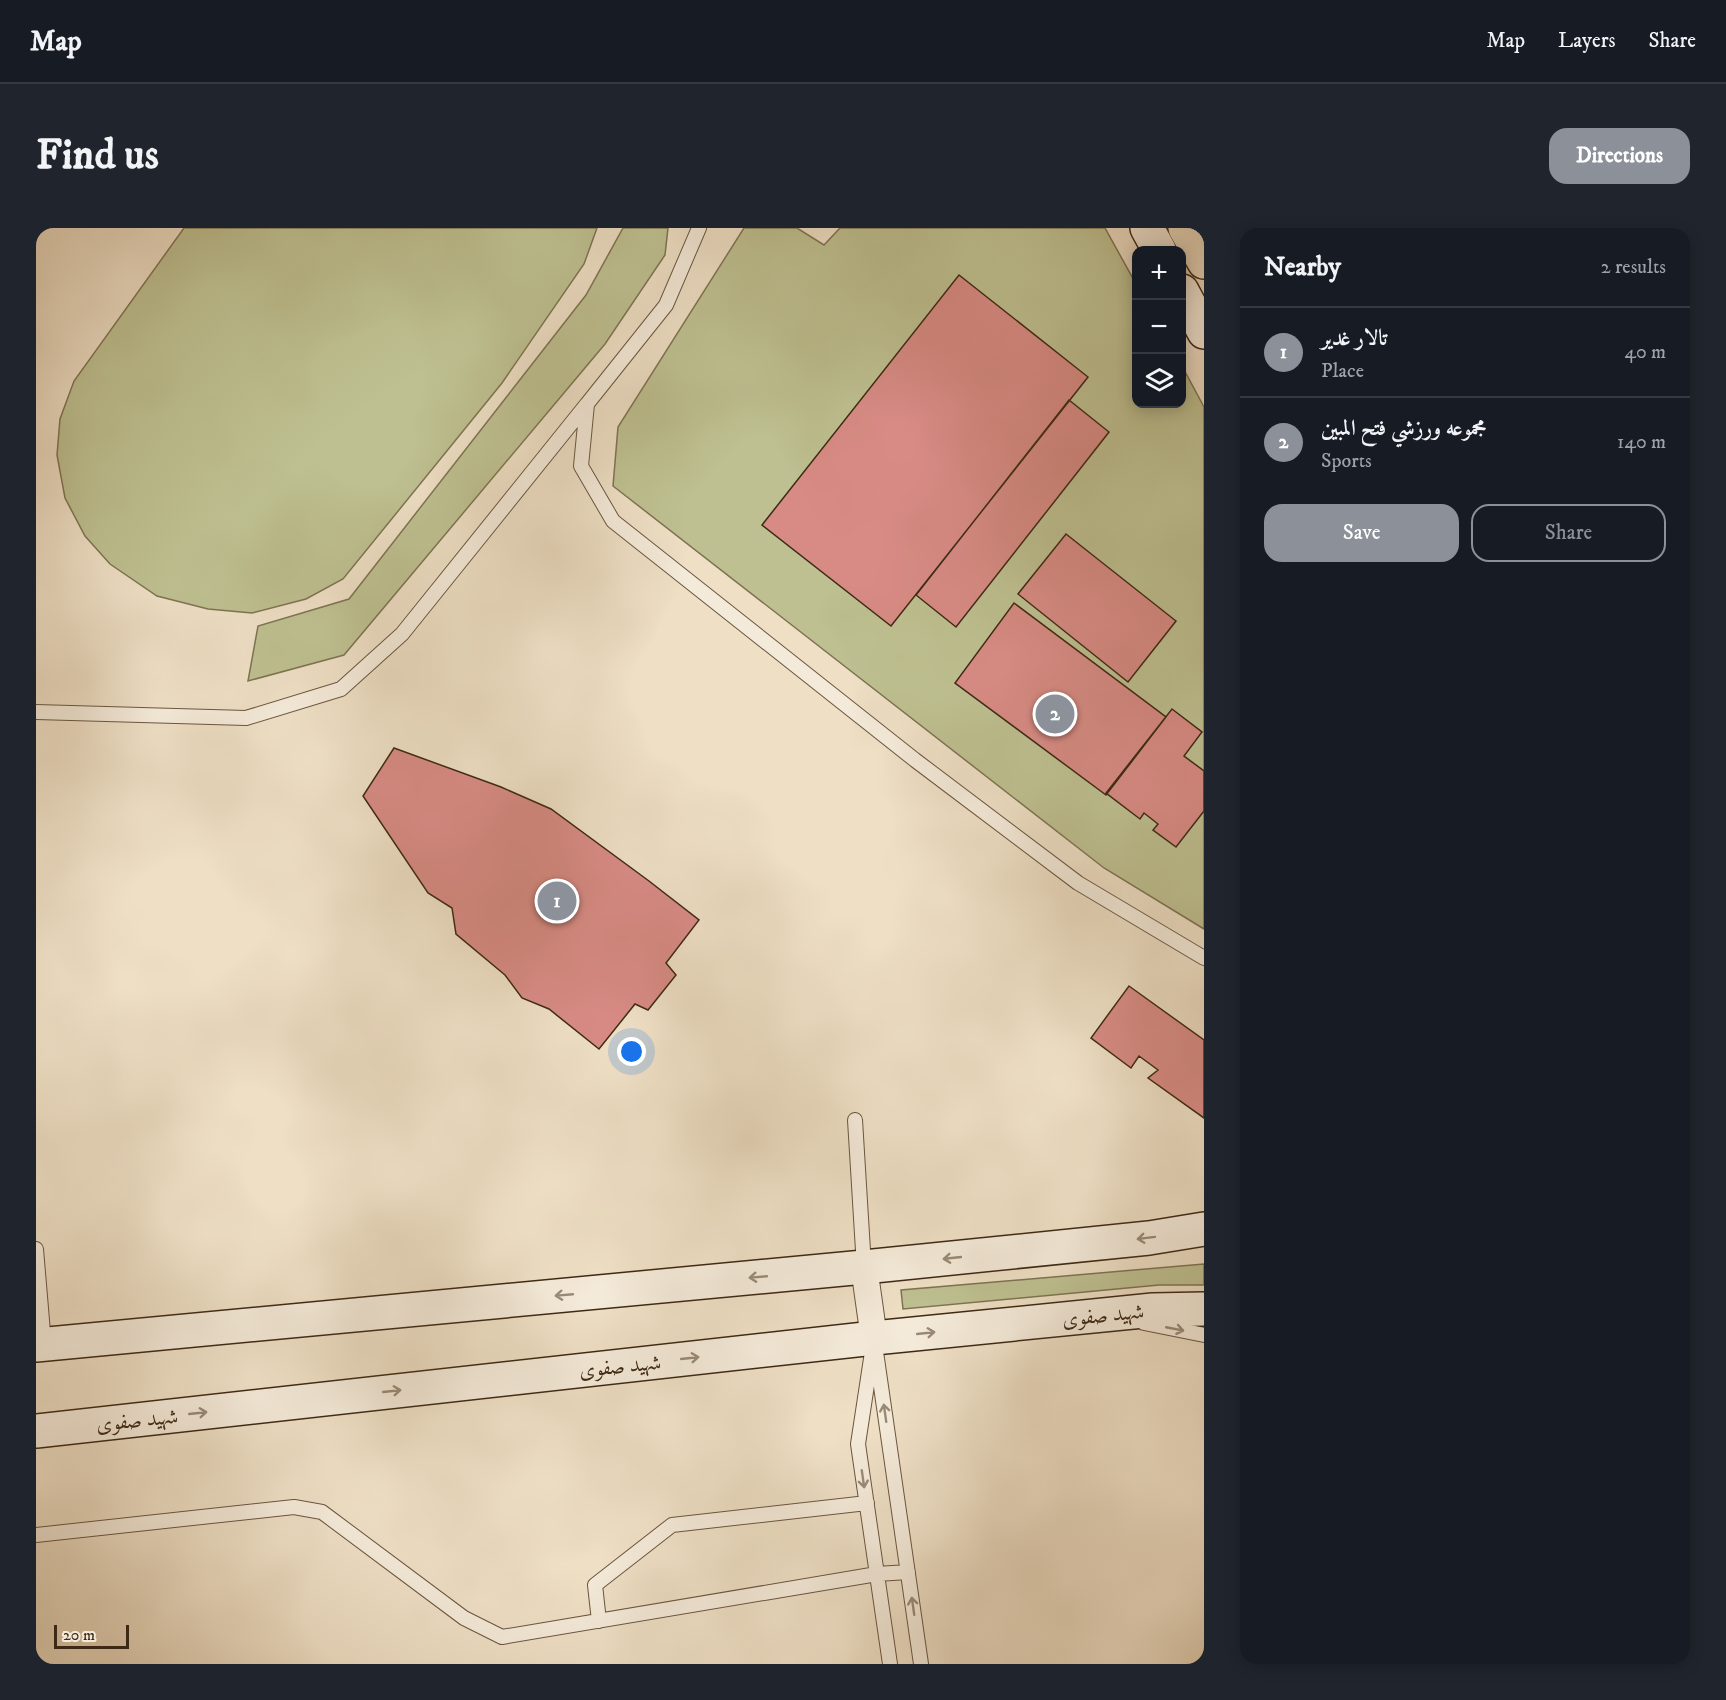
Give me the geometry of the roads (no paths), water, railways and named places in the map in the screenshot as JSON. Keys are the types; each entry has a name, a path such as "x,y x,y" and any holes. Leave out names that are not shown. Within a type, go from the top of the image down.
{"highway":[{"path":"1185,228 1204,262"}],"street":[{"path":"1147,228 1157,246"},
{"path":"1186,298 1204,332"},
{"path":"40,1345 864,1267 1149,1238 1204,1229"},
{"path":"864,1267 874,1338"},
{"name":"شهید صفوی","path":"36,1431 874,1338 1153,1310 1204,1309"}],"lane":[{"path":"36,712 246,718 341,689 402,634 666,304 699,228"},
{"path":"587,404 581,466 613,521 915,760 1078,884 1204,958"},
{"path":"855,1119 864,1267"},
{"path":"36,1249 40,1345"},
{"path":"1104,1315 1204,1335"},
{"path":"874,1338 858,1444 890,1664"},
{"path":"874,1338 921,1664"},
{"path":"599,1621 595,1585 672,1525 867,1503"},
{"path":"36,1535 294,1508 322,1512 464,1618 502,1637 877,1574 908,1572"}],"place":[{"name":"مجموعه ورزشي فتح المبين","path":"1055,714"},
{"name":"تالار غدیر","path":"557,901"}]}
